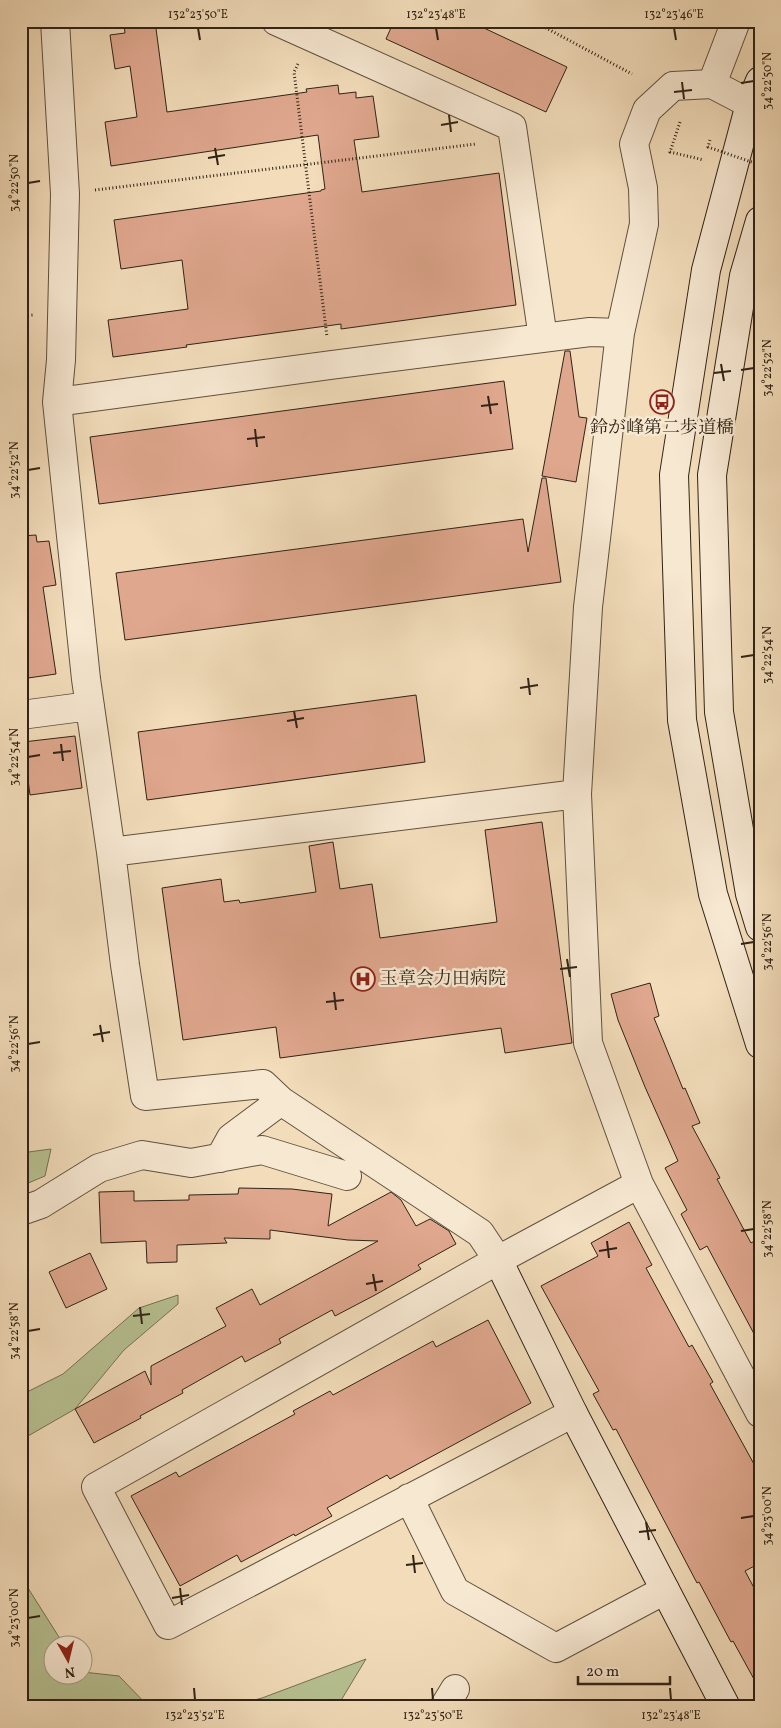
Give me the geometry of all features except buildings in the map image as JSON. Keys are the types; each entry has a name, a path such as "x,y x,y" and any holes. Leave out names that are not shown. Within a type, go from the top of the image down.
{"street":[{"path":"55,21 64,194 61,360 57,402 90,706 125,965 146,1096 263,1084 281,1101 480,1232 498,1260 574,1413 726,1707"},
{"path":"276,21 512,127 543,338"},
{"path":"712,84 736,21"},
{"path":"760,1044 713,894 682,720 674,475 706,270 757,98 712,84 673,86 647,110 634,144 643,188 644,224 620,333 588,607 577,794 588,1043 638,1184 760,1413"},
{"path":"760,221 744,276 712,476 719,712 750,894 760,927"},
{"path":"57,402 590,332 620,333"},
{"path":"21,715 90,706"},
{"path":"111,852 577,794"},
{"path":"220,1158 231,1138 281,1101"},
{"path":"21,1211 41,1204 99,1168 142,1156 191,1163 262,1150 347,1176"},
{"path":"574,1413 168,1625 96,1487 498,1260 638,1184"},
{"path":"409,1498 455,1592 556,1648 665,1590"}],"path":[{"path":"533,21 632,74"},
{"path":"312,36 294,72 331,365"},
{"path":"680,119 670,152 698,159"},
{"path":"712,131 708,148 760,165"},
{"path":"64,194 514,140"}],"green space":[{"path":"51,1149 45,1176 21,1186 21,1153"},
{"path":"178,1295 178,1304 124,1350 75,1409 21,1440 21,1395 63,1374 139,1308"},
{"path":"21,1577 58,1636 42,1636 42,1686 92,1686 92,1673 119,1676 149,1707 21,1707"},
{"path":"366,1659 337,1707 227,1707 262,1698"}],"place":[{"name":"鈴が峰第二歩道橋","path":"662,402"},
{"name":"玉章会力田病院","path":"363,979"}]}
